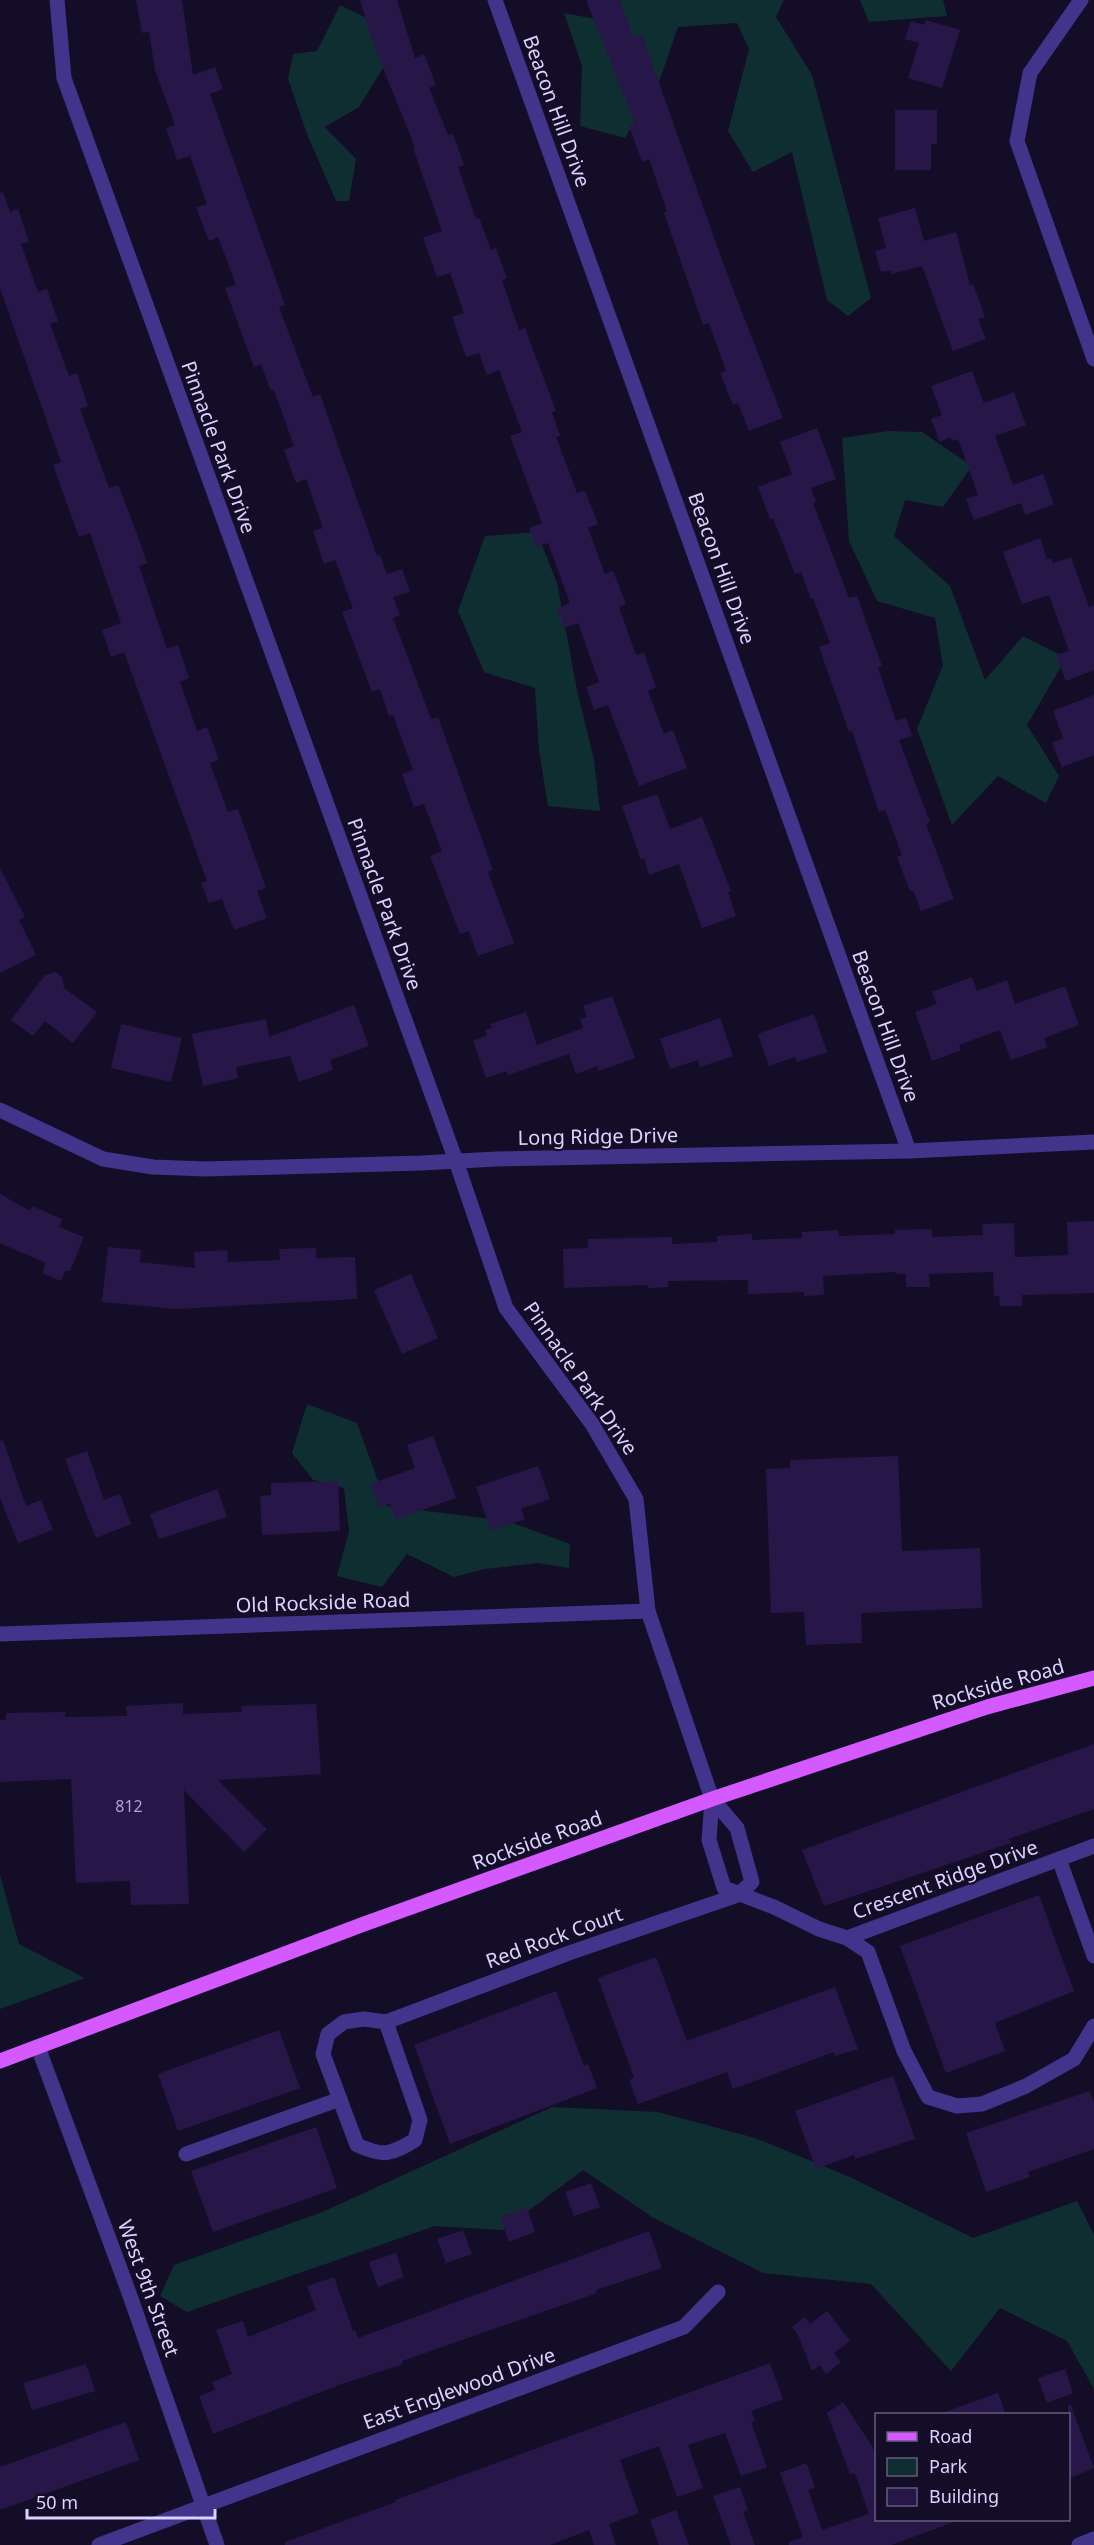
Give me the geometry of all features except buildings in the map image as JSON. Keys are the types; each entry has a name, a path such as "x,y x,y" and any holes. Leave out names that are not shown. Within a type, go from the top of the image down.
{"main road":[{"name":"Rockside Road","path":"0,2061 364,1924 712,1799 987,1707 1094,1678"}],"street":[{"name":"Pinnacle Park Drive","path":"57,0 64,78 456,1161 506,1308 592,1424 636,1499 648,1611 712,1799"},
{"name":"Beacon Hill Drive","path":"495,0 909,1151"},
{"path":"1082,0 1030,73 1017,141 1094,359"},
{"name":"Long Ridge Drive","path":"0,1110 103,1159 153,1167 206,1169 909,1151 1094,1142"},
{"name":"Old Rockside Road","path":"0,1634 648,1611"},
{"path":"712,1799 737,1828 752,1882 738,1894"},
{"name":"Crescent Ridge Drive","path":"712,1799 709,1839 724,1888 774,1907 819,1929 847,1938 868,1952 904,2051 927,2097 957,2106 982,2104 1026,2086 1074,2059 1094,2026"},
{"name":"Crescent Ridge Drive","path":"847,1938 1094,1846"},
{"name":"Crescent Ridge Drive","path":"1059,1859 1094,1956"},
{"name":"Red Rock Court","path":"386,2022 569,1953 738,1894"},
{"path":"364,2019 386,2022 420,2120 415,2140 398,2150 378,2154 357,2145 323,2054 328,2034 344,2022 364,2019"},
{"name":"West 9th Street","path":"38,2047 128,2290 217,2545"},
{"path":"186,2154 340,2099"},
{"name":"East Englewood Drive","path":"99,2545 684,2326 718,2292"},
{"path":"1079,2545 1094,2539"}],"green space":[{"path":"607,0 784,0 776,17 812,75 871,298 848,316 827,300 792,152 753,172 728,131 749,49 737,23 678,27 658,85 625,138 580,126 582,66 564,13 622,24"},
{"path":"860,0 943,0 947,16 869,22"},
{"path":"340,5 381,25 386,63 359,107 325,127 356,159 349,201 336,201 307,134 288,79 293,54 317,51"},
{"path":"888,431 922,432 972,466 943,507 905,500 894,536 950,586 985,680 1023,636 1066,658 1027,725 1059,776 1046,803 998,776 952,825 917,729 943,665 935,618 877,601 849,541 842,438"},
{"path":"537,532 557,583 577,690 594,760 600,811 548,806 539,750 535,688 484,672 458,611 485,536"},
{"path":"307,1404 357,1423 387,1506 507,1521 570,1544 569,1568 538,1563 485,1569 454,1577 407,1554 382,1587 337,1576 349,1531 344,1488 313,1480 292,1453"},
{"path":"0,1875 19,1944 85,1978 0,2009"},
{"path":"552,2107 658,2112 755,2138 850,2177 973,2238 1077,2201 1094,2235 1094,2389 1067,2341 1000,2308 951,2371 871,2284 763,2273 652,2217 583,2170 503,2230 435,2226 187,2312 160,2296 174,2265 320,2213"}]}
